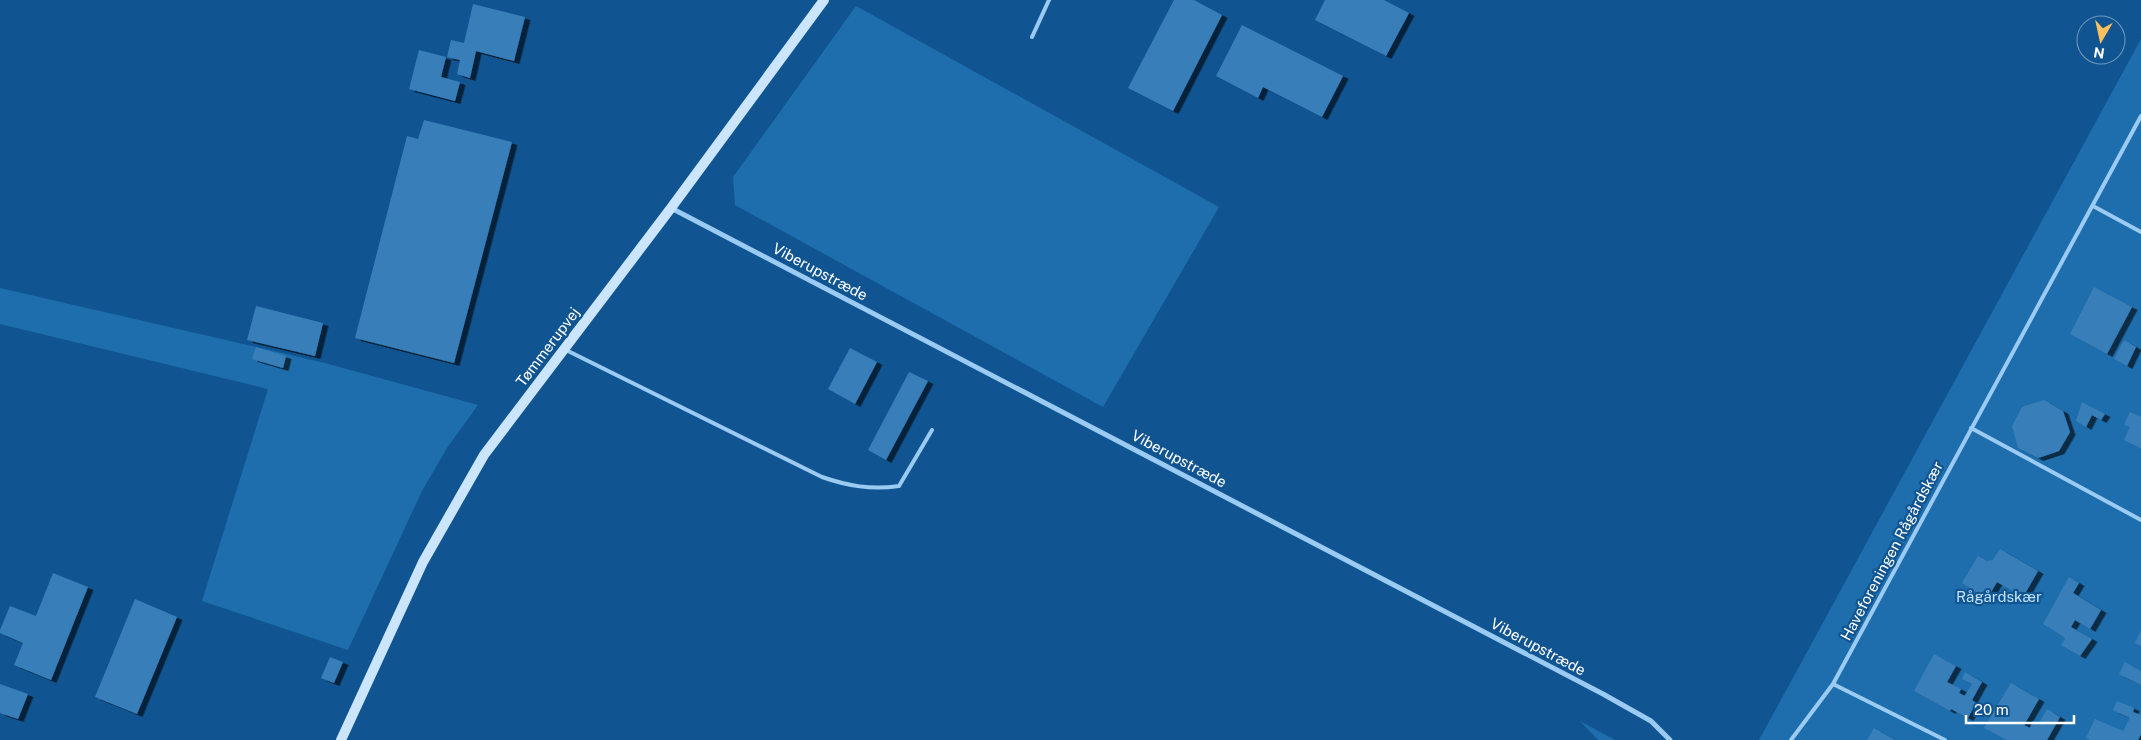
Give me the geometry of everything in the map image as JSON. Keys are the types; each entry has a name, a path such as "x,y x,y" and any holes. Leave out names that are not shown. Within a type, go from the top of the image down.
{"street":[{"name":"Tømmerupvej","path":"341,740 428,553 484,456 671,208 824,0"},
{"name":"Viberupstræde","path":"671,208 1602,694 1651,721 1670,740"}],"lane":[{"path":"1032,37 1049,0"},
{"name":"Haveforeningen Rågårdskær","path":"1791,740 1833,684 2141,116"},
{"path":"2093,206 2141,232"},
{"path":"565,349 822,477 845,485 878,489 899,486 932,430"},
{"path":"1971,428 2141,520"},
{"path":"1833,684 1945,740"}],"green space":[{"path":"856,6 1219,207 1103,407 735,205 733,177"},
{"name":"Rågårdskær","path":"2141,39 2141,740 1759,740"},
{"path":"0,288 325,363 478,405 447,448 422,491 348,650 202,601 268,389 0,324"},
{"path":"1580,721 1615,740 1598,740"}],"building":[{"path":"1174,0 1194,0 1222,15 1173,111 1128,88"},
{"path":"1325,0 1384,0 1409,13 1386,56 1315,20"},
{"path":"473,4 525,17 514,61 476,51 470,78 457,74 460,60 447,57 451,40 464,43"},
{"path":"1242,25 1343,76 1322,117 1263,87 1258,98 1216,76"},
{"path":"419,50 446,57 441,77 460,82 455,101 409,89"},
{"path":"424,120 512,142 454,363 355,338 407,136 418,139"},
{"path":"2094,287 2132,307 2107,354 2070,334"},
{"path":"256,306 323,323 315,356 247,340"},
{"path":"2124,340 2136,347 2127,366 2114,359"},
{"path":"256,347 286,356 283,368 252,359"},
{"path":"850,348 877,362 855,404 828,389"},
{"path":"909,372 928,381 886,460 868,450"},
{"path":"2044,400 2063,411 2070,432 2059,451 2038,458 2018,448 2012,426 2022,407"},
{"path":"2082,402 2105,414 2101,420 2092,415 2086,427 2076,421"},
{"path":"2130,412 2141,417 2141,449 2124,440 2130,427 2124,425"},
{"path":"2000,549 2038,571 2023,597 1997,582 1987,599 1962,583 1978,556 1987,561 1993,560"},
{"path":"53,573 88,587 51,680 14,665 23,643 0,633 0,630 10,606 36,616"},
{"path":"2069,577 2079,583 2073,593 2101,610 2090,629 2075,620 2071,627 2092,639 2080,656 2061,645 2065,639 2064,637 2043,624"},
{"path":"135,599 177,617 137,714 95,697"},
{"path":"2141,630 2141,646 2135,643"},
{"path":"1934,654 1956,666 1947,682 1961,689 1959,693 1965,696 1972,684 1962,679 1965,672 1982,682 1972,700 1976,703 1968,718 1951,709 1950,711 1914,691"},
{"path":"330,657 343,662 334,683 321,678"},
{"path":"2125,662 2141,671 2141,685 2119,674"},
{"path":"2011,683 2039,699 2024,725 2030,728 2033,721 2038,725 2047,709 2060,717 2047,740 2006,740 1984,728"},
{"path":"0,684 28,694 18,719 0,713"},
{"path":"2117,701 2134,708 2133,712 2141,715 2141,734 2138,740 2090,740 2086,738 2095,719 2123,731 2130,718 2113,710"},
{"path":"1874,728 1895,740 1867,740"}]}
